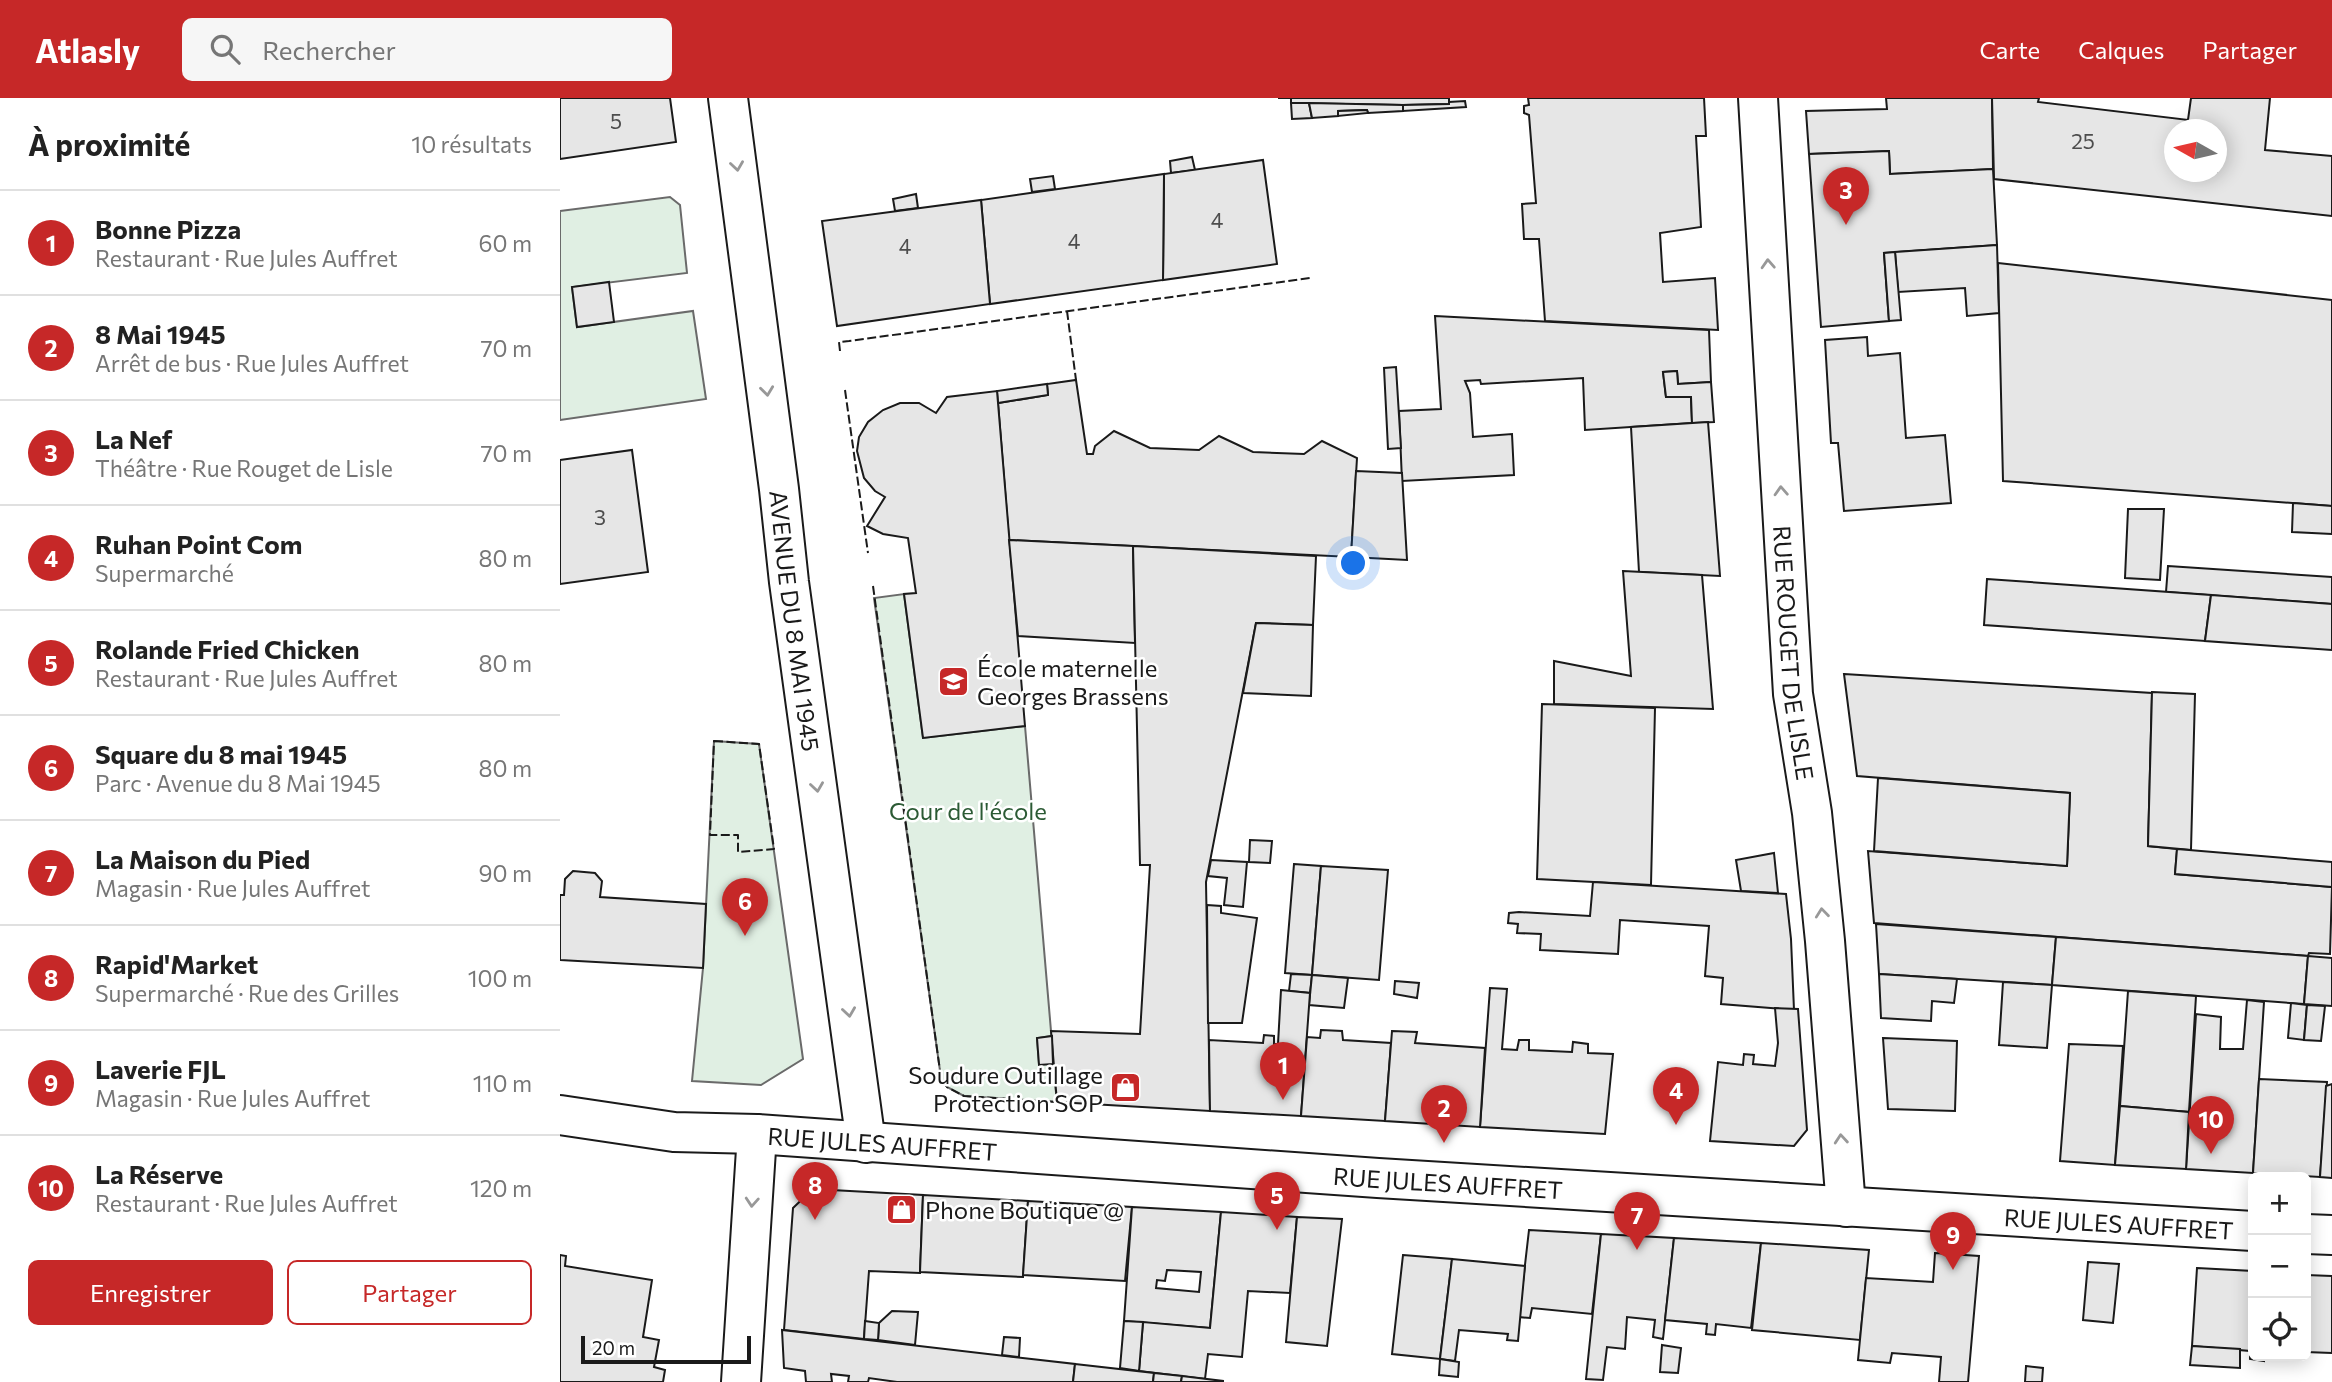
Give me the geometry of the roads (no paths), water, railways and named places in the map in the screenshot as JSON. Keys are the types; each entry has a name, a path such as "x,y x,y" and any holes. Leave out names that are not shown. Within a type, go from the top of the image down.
{"street":[{"name":"AVENUE DU 8 MAI 1945","path":"728,98 789,582 866,1143"},
{"name":"RUE ROUGET DE LISLE","path":"1758,98 1793,694 1812,813 1846,1208"},
{"name":"RUE JULES AUFFRET","path":"560,1115 674,1132 757,1134 1846,1208 2248,1231"},
{"path":"741,1382 757,1134"},
{"path":"2311,1234 2332,1236"}],"place":[{"name":"La Nef","path":"1846,225"},
{"name":"École maternelle Georges Brassens","path":"954,681"},
{"name":"Square du 8 mai 1945","path":"745,936"},
{"name":"Soudure Outillage Protection SOP","path":"1126,1088"},
{"name":"Bonne Pizza","path":"1283,1100"},
{"name":"Ruhan Point Com","path":"1676,1125"},
{"name":"8 Mai 1945","path":"1444,1143"},
{"name":"La Réserve","path":"2211,1154"},
{"name":"Phone Boutique @","path":"902,1209"},
{"name":"Rapid'Market","path":"815,1220"},
{"name":"Rolande Fried Chicken","path":"1277,1230"},
{"name":"La Maison du Pied","path":"1637,1250"},
{"name":"Laverie FJL","path":"1953,1270"}],"park label":[{"name":"Cour de l'école","path":"968,810"}]}
